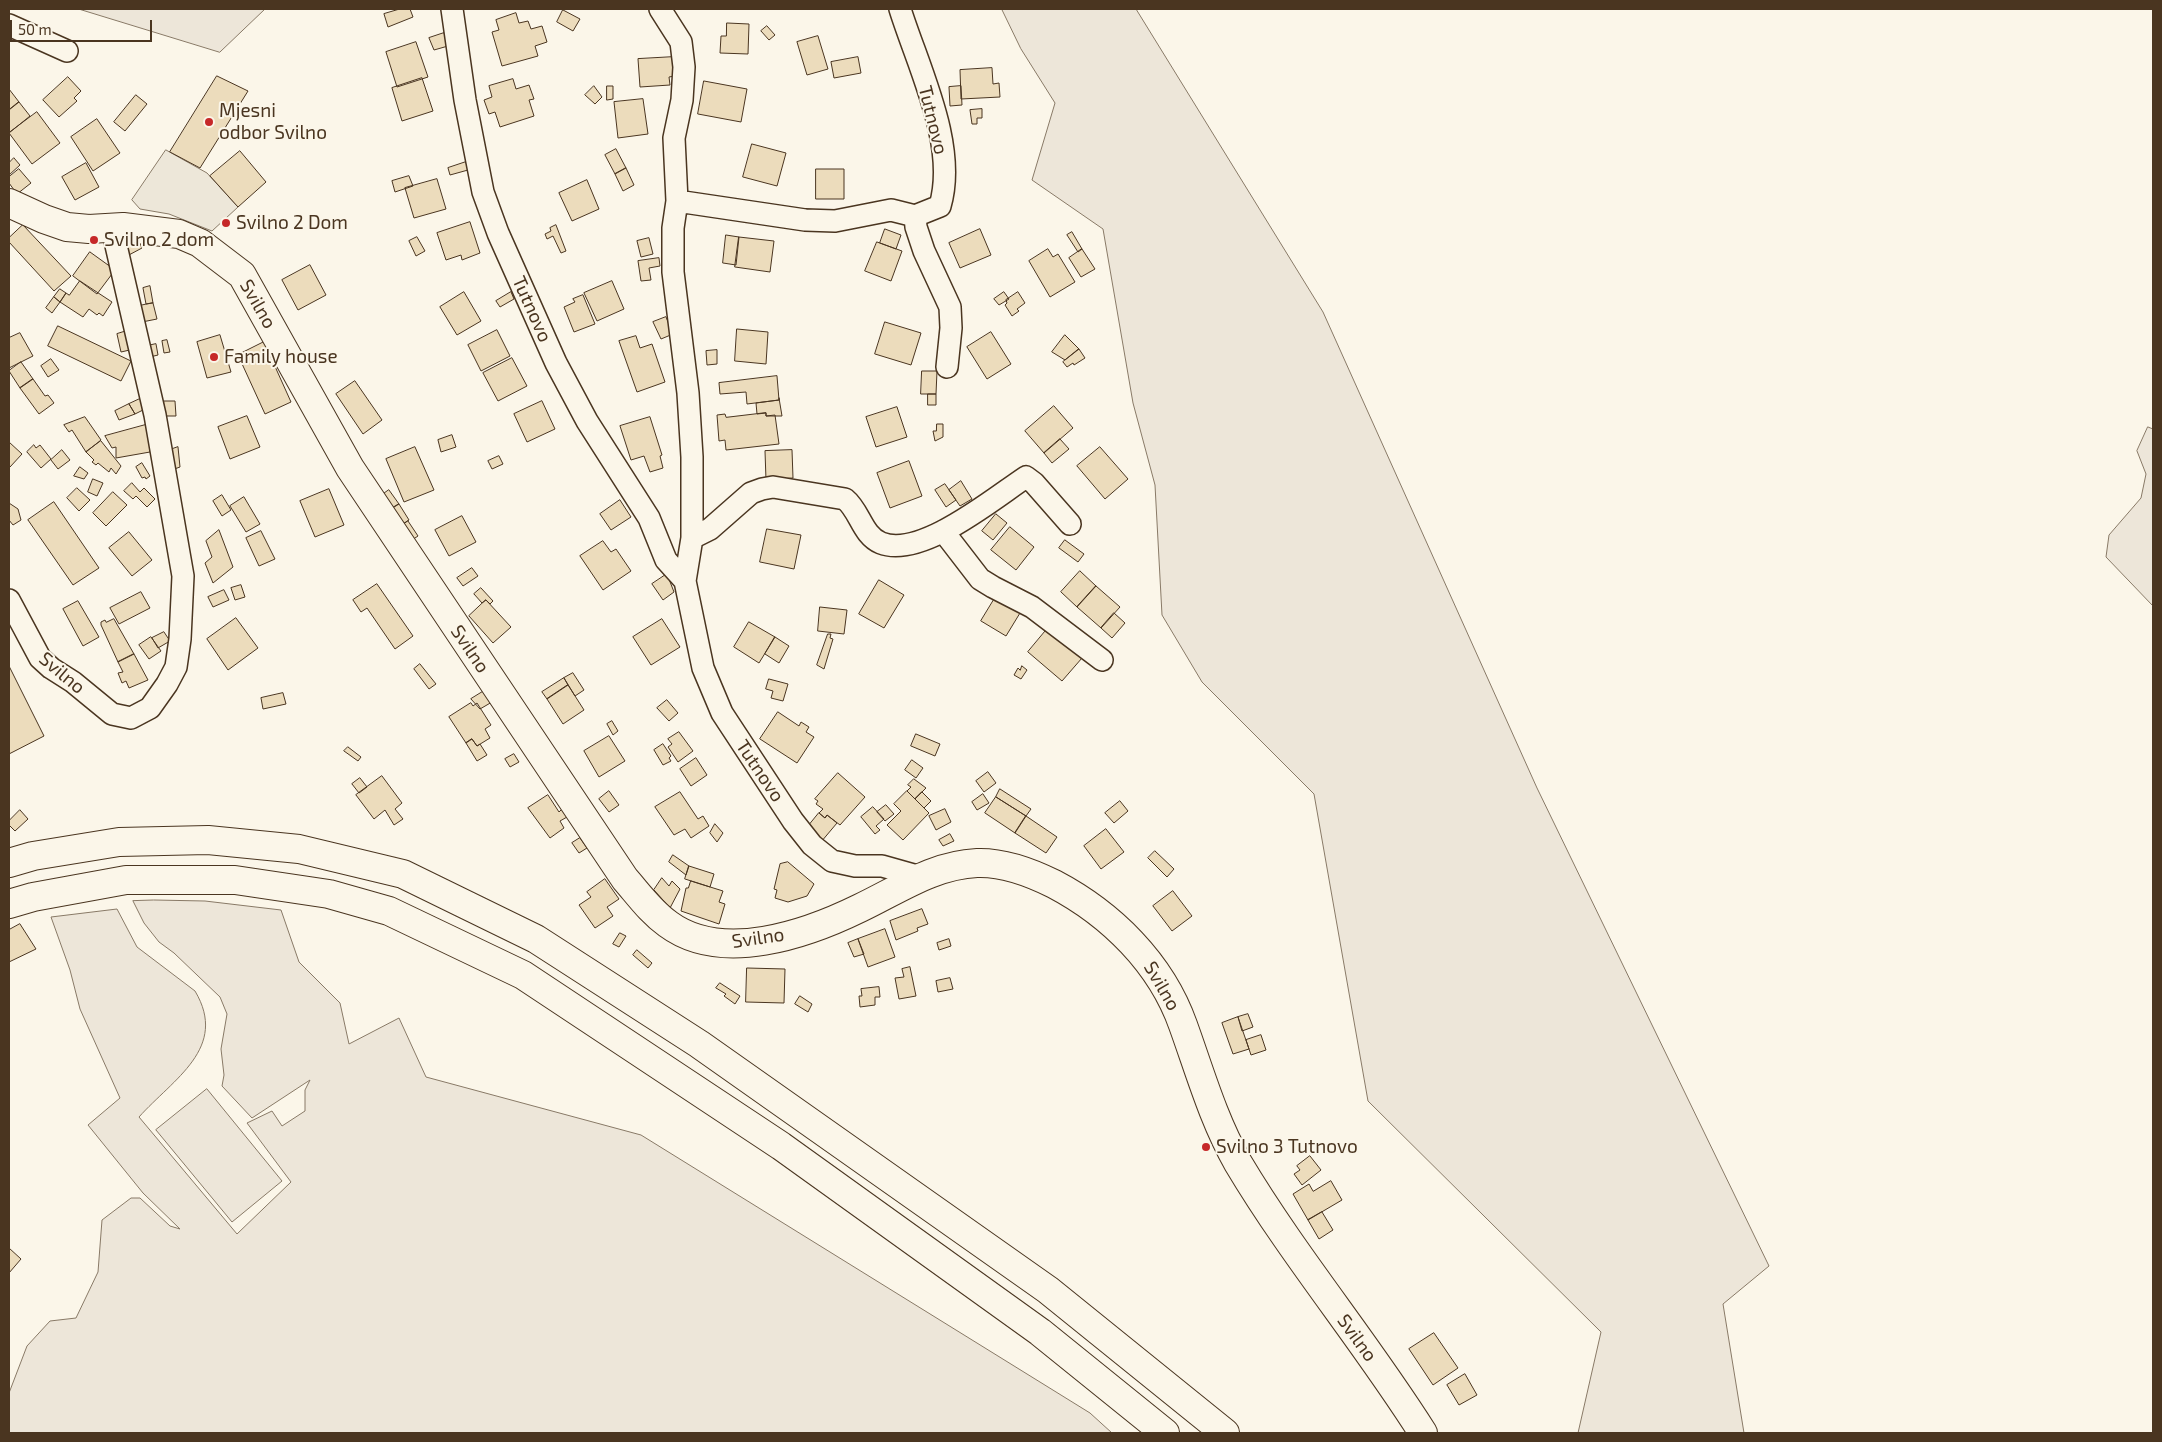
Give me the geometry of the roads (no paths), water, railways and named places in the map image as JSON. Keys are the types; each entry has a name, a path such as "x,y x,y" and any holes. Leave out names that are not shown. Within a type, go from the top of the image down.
{"main road":[{"name":"Svilno","path":"9,203 67,227 89,229 141,228 179,234 200,243 242,275 350,468 625,878 647,905 670,925 691,936 707,941 729,944 752,943 788,935 824,923 859,909 921,877 941,869 977,863 995,864 1023,870 1055,884 1087,904 1116,926 1140,951 1158,974 1182,1021 1218,1124 1239,1164 1334,1306 1397,1392 1423,1433"},
{"path":"9,863 33,856 119,842 208,840 299,849 403,874 536,939 715,1055 1048,1290 1225,1433"},
{"path":"9,904 32,897 126,880 236,880 329,894 389,911 523,975 781,1146 1040,1332 1165,1433"}],"street":[{"name":"Tutnovo","path":"452,9 465,100 483,192 498,233 556,363 587,421 649,518 666,560 685,581"},
{"name":"Tutnovo","path":"660,9 681,42 684,67 682,100 674,138 677,202 673,228 673,272 688,393 692,457 692,538 685,581 703,668 712,693 727,721 793,821 812,845 832,861 856,866 882,866 921,877"},
{"name":"Tutnovo","path":"900,9 938,124 946,180 940,206 915,216"},
{"path":"9,25 67,51"},
{"path":"677,202 805,220 834,221 891,210 915,216 916,227 924,251 950,308 951,328 947,367"},
{"name":"Svilno","path":"9,600 40,658 51,668 74,682 112,714 132,718 150,708 168,684 176,667 180,639 184,576 155,414 112,228"},
{"path":"692,538 710,529 750,493 773,487 845,499 853,505 869,534 880,542 896,546 943,531 976,513 1026,477 1034,483 1070,524"},
{"path":"943,531 980,579 992,588 1032,607 1102,660"}],"place":[{"name":"Mjesni odbor Svilno","path":"209,122"},
{"name":"Svilno 2 Dom","path":"226,223"},
{"name":"Svilno 2 dom","path":"94,240"},
{"name":"Family house","path":"214,357"},
{"name":"Svilno 3 Tutnovo","path":"1206,1147"}]}
